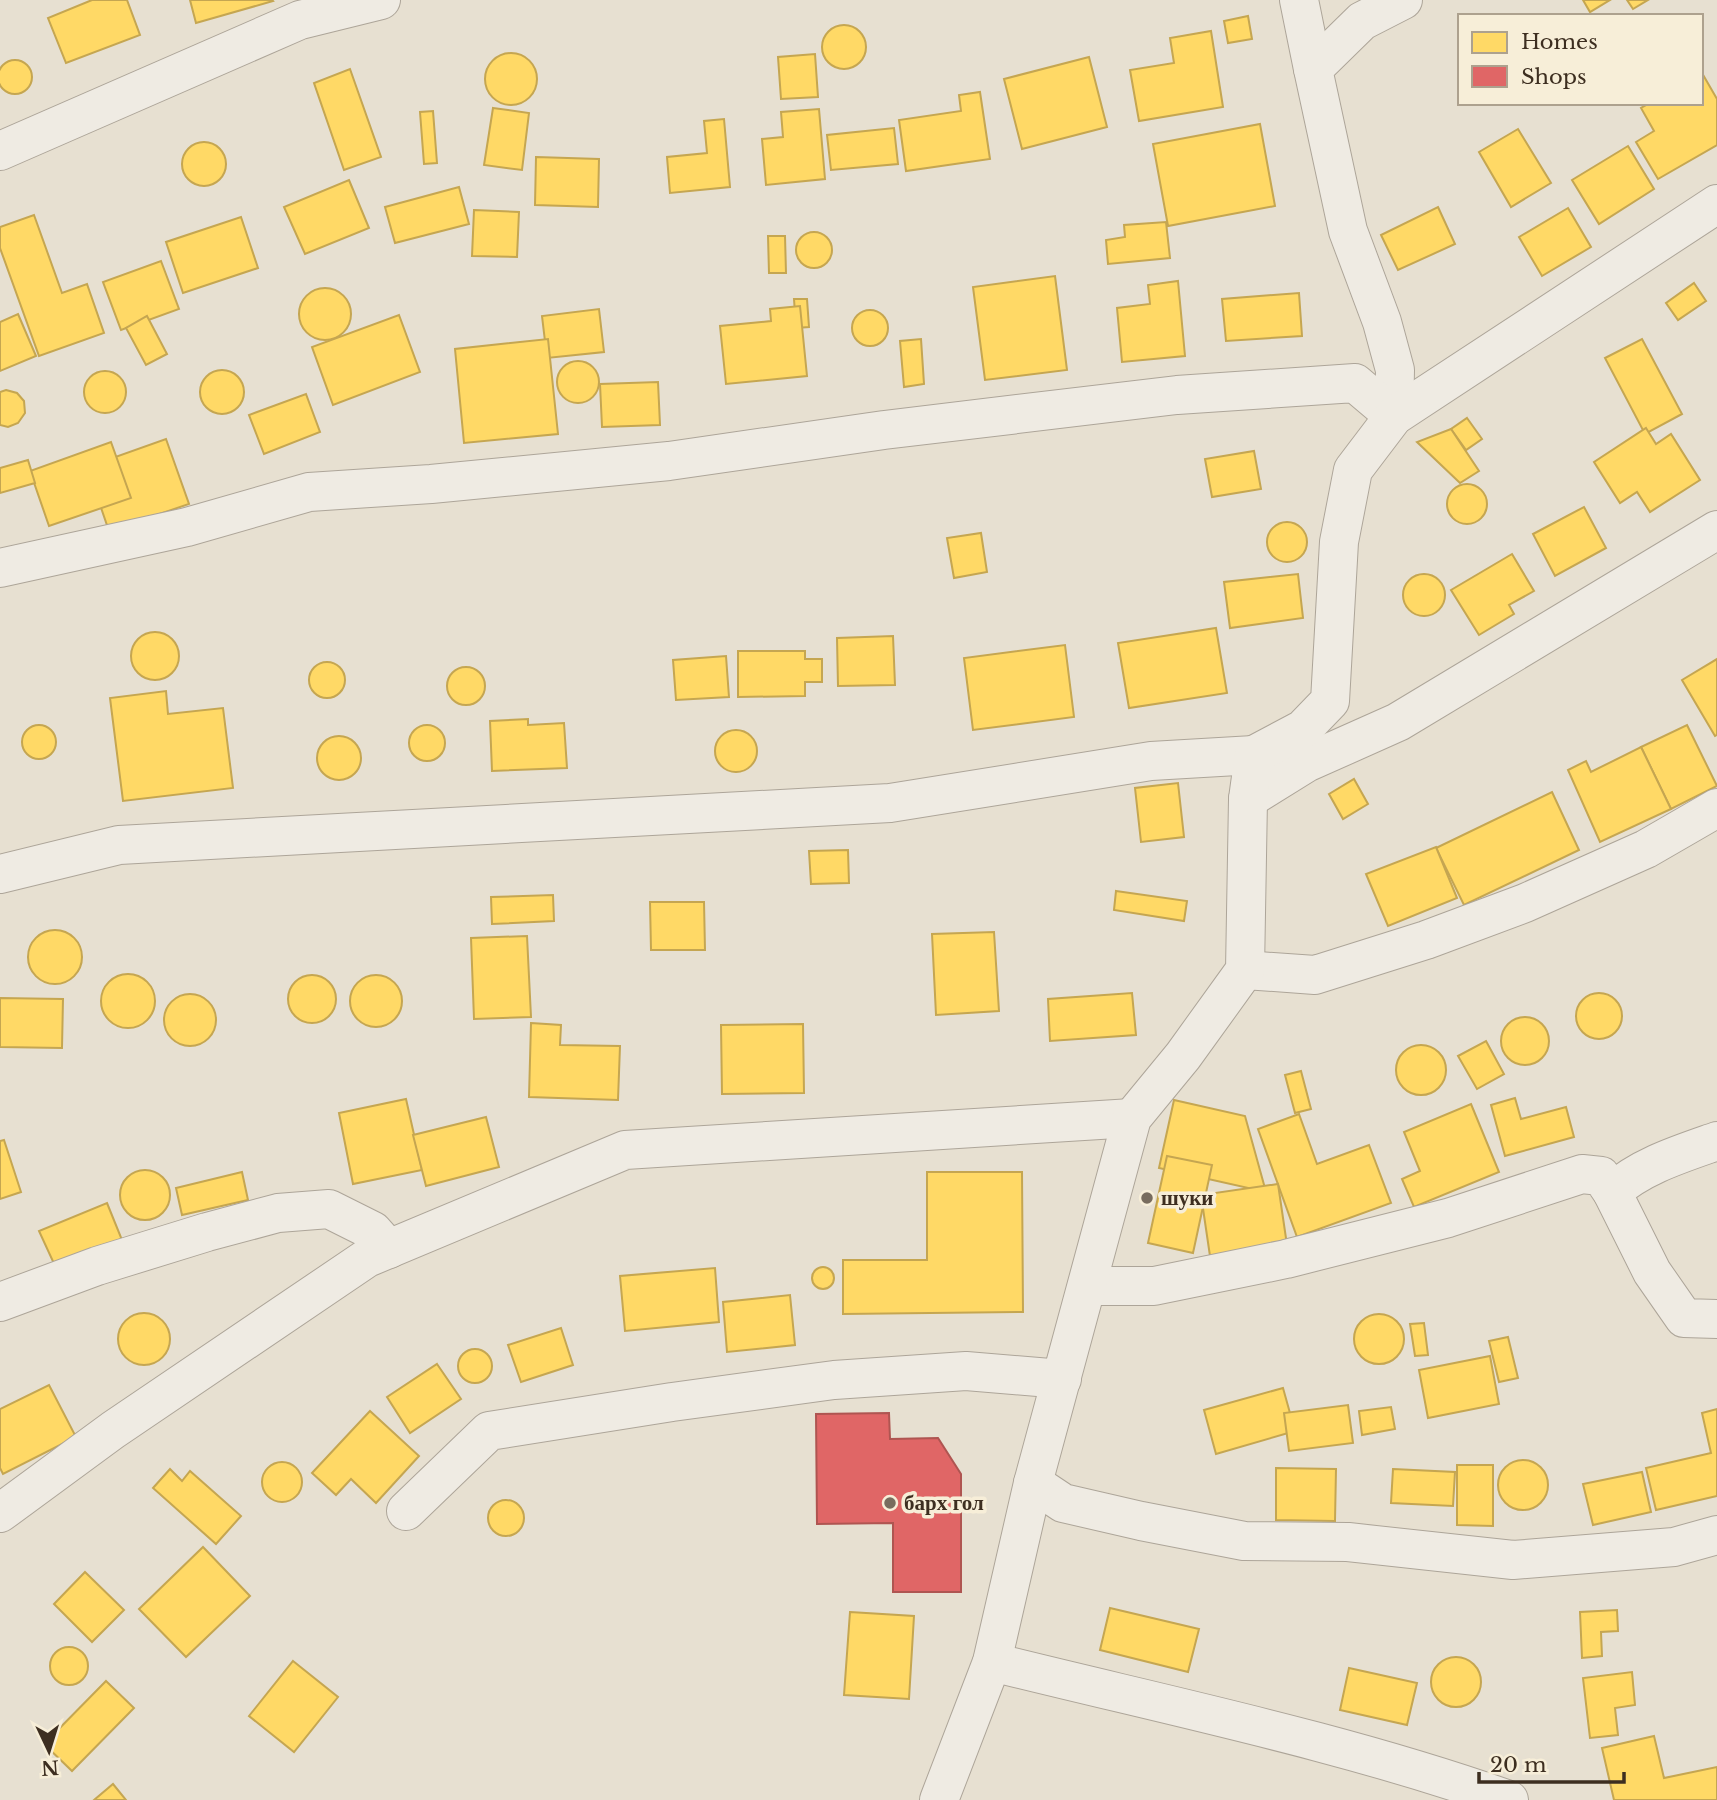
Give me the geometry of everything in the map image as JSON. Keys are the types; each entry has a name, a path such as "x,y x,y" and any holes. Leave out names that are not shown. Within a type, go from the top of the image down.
{"street":[{"path":"0,151 300,20 381,0"},
{"path":"1299,0 1348,231 1382,323 1395,370 1394,416"},
{"path":"1313,69 1362,21 1403,0"},
{"path":"0,874 119,845 890,803 1151,761 1254,755 1303,729 1329,701 1339,542 1353,470 1394,416 1717,204"},
{"path":"0,568 187,527 309,492 431,484 669,461 884,430 1177,395 1355,383 1394,416"},
{"path":"1248,799 1306,763 1398,722 1717,530"},
{"path":"939,1800 992,1662 1033,1483 1132,1118 1183,1056 1245,970 1248,799 1254,755"},
{"path":"1245,970 1315,975 1426,940 1525,903 1646,849 1717,808"},
{"path":"0,1513 113,1430 367,1258 625,1150 1132,1118"},
{"path":"1612,1192 1629,1177 1717,1141"},
{"path":"1087,1286 1154,1286 1286,1259 1448,1218 1582,1174 1601,1175 1652,1272 1684,1318 1717,1319"},
{"path":"0,1302 97,1266 278,1213 329,1209 373,1231 389,1249"},
{"path":"406,1511 489,1431 834,1380 966,1371 1062,1379"},
{"path":"1033,1483 1063,1503 1244,1541 1348,1542 1513,1559 1674,1547 1717,1535"},
{"path":"992,1662 1312,1742 1449,1779 1509,1800"}],"building: Homes":[{"path":"92,0 127,0 140,35 66,63 48,18"},
{"path":"190,0 272,0 273,1 196,23"},
{"path":"1583,0 1610,0 1590,12"},
{"path":"1627,0 1648,0 1633,9"},
{"path":"1248,16 1252,39 1228,43 1224,21"},
{"path":"844,25 860,31 866,47 860,63 844,69 828,63 822,47 828,31"},
{"path":"1211,31 1223,107 1139,121 1130,70 1174,63 1170,38"},
{"path":"511,53 530,60 537,79 530,98 511,105 492,98 485,79 492,60"},
{"path":"815,54 818,97 781,99 778,57"},
{"path":"1089,57 1107,127 1022,149 1004,79"},
{"path":"8,61 22,61 31,70 31,84 22,93 8,93 -1,84 -1,70"},
{"path":"350,69 381,157 344,170 314,83"},
{"path":"1703,75 1717,99 1717,145 1658,179 1636,142 1654,131 1641,108 1646,105 1703,105"},
{"path":"980,92 990,159 906,171 899,120 961,111 959,95"},
{"path":"493,108 529,113 522,170 484,165"},
{"path":"819,109 825,179 766,185 762,139 783,137 781,112"},
{"path":"433,111 437,163 424,164 420,112"},
{"path":"724,119 730,187 670,193 667,157 707,153 704,121"},
{"path":"1260,124 1275,206 1168,226 1153,144"},
{"path":"894,128 898,164 831,170 827,135"},
{"path":"1518,129 1551,183 1511,207 1479,152"},
{"path":"204,142 220,148 226,164 220,180 204,186 188,180 182,164 188,148"},
{"path":"1628,146 1654,189 1599,224 1572,180"},
{"path":"536,157 599,159 598,207 535,205"},
{"path":"349,180 369,228 305,254 284,207"},
{"path":"459,187 469,224 395,243 385,207"},
{"path":"1438,207 1455,244 1398,270 1381,235"},
{"path":"1568,208 1591,247 1542,276 1519,237"},
{"path":"474,210 519,212 517,257 472,256"},
{"path":"34,215 62,293 87,284 104,333 39,356 0,248 0,227"},
{"path":"241,217 258,268 183,293 166,242"},
{"path":"1166,222 1170,258 1108,264 1106,240 1125,237 1124,225"},
{"path":"814,232 827,237 832,250 827,263 814,268 801,263 796,250 801,237"},
{"path":"768,236 785,236 786,273 769,273"},
{"path":"161,261 179,309 121,330 103,282"},
{"path":"1055,276 1067,370 985,380 973,287"},
{"path":"1178,281 1185,356 1122,362 1117,308 1150,304 1148,285"},
{"path":"1694,283 1706,301 1678,320 1666,303"},
{"path":"325,288 344,295 351,314 344,333 325,340 306,333 299,314 306,295"},
{"path":"1299,293 1302,336 1226,341 1222,299"},
{"path":"794,299 807,299 809,327 796,328"},
{"path":"800,306 807,376 726,384 720,326 771,321 770,309"},
{"path":"599,309 604,352 547,358 542,316"},
{"path":"870,310 883,315 888,328 883,341 870,346 857,341 852,328 857,315"},
{"path":"18,314 36,356 0,371 0,322"},
{"path":"399,315 420,372 333,405 312,347"},
{"path":"147,316 167,354 146,365 126,328"},
{"path":"548,339 558,434 464,443 455,349"},
{"path":"921,339 924,384 904,387 900,341"},
{"path":"1642,339 1682,414 1645,434 1605,358"},
{"path":"578,361 593,367 599,382 593,397 578,403 563,397 557,382 563,367"},
{"path":"222,370 237,377 244,392 237,407 222,414 207,407 200,392 207,377"},
{"path":"105,371 120,377 126,392 120,407 105,413 90,407 84,392 90,377"},
{"path":"658,382 660,425 602,427 600,384"},
{"path":"6,390 17,393 24,401 25,413 18,423 8,427 0,425 0,392"},
{"path":"306,394 320,432 264,454 249,415"},
{"path":"1467,418 1482,439 1466,450 1451,429"},
{"path":"1646,428 1656,444 1671,434 1700,480 1650,512 1637,492 1620,503 1594,462"},
{"path":"1451,429 1479,471 1460,483 1417,442"},
{"path":"166,439 189,504 109,531 87,467"},
{"path":"111,442 131,498 49,526 30,471"},
{"path":"1254,451 1261,489 1212,497 1205,459"},
{"path":"28,460 35,483 0,493 0,468"},
{"path":"1467,484 1475,485 1481,490 1486,496 1486,512 1481,518 1475,523 1467,524 1459,523 1453,518 1448,512 1447,504 1448,496 1453,490 1459,485"},
{"path":"1584,507 1606,548 1555,576 1533,534"},
{"path":"1287,522 1301,528 1307,542 1301,556 1287,562 1273,556 1267,542 1273,528"},
{"path":"981,533 987,572 954,578 947,538"},
{"path":"1512,554 1534,591 1509,605 1514,614 1479,635 1451,590"},
{"path":"1298,574 1303,618 1230,628 1224,582"},
{"path":"1424,574 1439,580 1445,595 1439,610 1424,616 1409,610 1403,595 1409,580"},
{"path":"1216,628 1227,693 1129,708 1118,643"},
{"path":"155,632 172,639 179,656 172,673 155,680 138,673 131,656 138,639"},
{"path":"893,636 895,685 838,686 837,638"},
{"path":"1065,645 1074,717 973,730 964,658"},
{"path":"738,651 805,651 805,659 822,659 822,682 805,682 805,696 738,697"},
{"path":"726,656 729,697 676,700 673,660"},
{"path":"1717,659 1717,735 1715,736 1682,680"},
{"path":"327,662 340,667 345,680 340,693 327,698 314,693 309,680 314,667"},
{"path":"466,667 479,673 485,686 479,699 466,705 453,699 447,686 453,673"},
{"path":"166,691 168,714 223,708 233,788 123,801 110,698"},
{"path":"528,719 528,725 564,723 567,768 492,771 490,721"},
{"path":"39,725 51,730 56,742 51,754 39,759 27,754 22,742 27,730"},
{"path":"427,725 439,731 445,743 439,755 427,761 415,755 409,743 415,731"},
{"path":"1687,725 1717,786 1671,809 1641,747"},
{"path":"736,730 751,736 757,751 751,766 736,772 721,766 715,751 721,736"},
{"path":"339,736 354,743 361,758 354,773 339,780 324,773 317,758 324,743"},
{"path":"1641,747 1671,809 1600,842 1568,770 1586,761 1591,772"},
{"path":"1354,779 1368,804 1343,819 1329,794"},
{"path":"1178,783 1184,837 1141,842 1135,788"},
{"path":"1552,792 1579,850 1464,905 1436,848"},
{"path":"1436,847 1457,898 1388,926 1366,874"},
{"path":"848,850 849,883 811,884 809,851"},
{"path":"1116,891 1187,901 1184,921 1114,910"},
{"path":"553,895 554,921 492,924 491,897"},
{"path":"650,902 704,902 705,950 651,950"},
{"path":"55,930 74,938 82,957 74,976 55,984 36,976 28,957 36,938"},
{"path":"994,932 999,1011 936,1015 932,934"},
{"path":"527,936 531,1017 474,1019 471,938"},
{"path":"128,974 147,982 155,1001 147,1020 128,1028 109,1020 101,1001 109,982"},
{"path":"312,975 321,976 329,982 335,990 335,1008 329,1016 321,1022 312,1023 303,1022 295,1016 289,1008 288,999 289,990 295,982 303,976"},
{"path":"376,975 395,982 402,1001 395,1020 376,1027 357,1020 350,1001 357,982"},
{"path":"1132,993 1136,1035 1050,1041 1048,999"},
{"path":"1599,993 1615,1000 1622,1016 1615,1032 1599,1039 1583,1032 1576,1016 1583,1000"},
{"path":"190,994 209,1001 216,1020 209,1039 190,1046 171,1039 164,1020 171,1001"},
{"path":"0,998 63,999 62,1048 0,1047"},
{"path":"1525,1017 1534,1018 1542,1024 1548,1032 1548,1050 1542,1058 1534,1064 1525,1065 1516,1064 1508,1058 1502,1050 1501,1041 1502,1032 1508,1024 1516,1018"},
{"path":"531,1023 561,1025 560,1045 620,1046 618,1100 529,1097"},
{"path":"803,1024 804,1093 722,1094 721,1025"},
{"path":"1486,1041 1504,1074 1477,1089 1458,1056"},
{"path":"1421,1045 1438,1053 1446,1070 1438,1087 1421,1095 1404,1087 1396,1070 1404,1053"},
{"path":"1301,1071 1311,1109 1295,1113 1285,1075"},
{"path":"1515,1098 1521,1119 1566,1107 1574,1137 1505,1156 1491,1105"},
{"path":"406,1099 422,1170 353,1184 339,1113"},
{"path":"1174,1100 1245,1116 1266,1192 1159,1168"},
{"path":"1471,1104 1499,1172 1414,1207 1402,1179 1420,1171 1404,1132"},
{"path":"1299,1114 1317,1164 1369,1145 1391,1203 1297,1237 1258,1129"},
{"path":"486,1117 499,1167 426,1186 413,1135"},
{"path":"4,1140 21,1192 0,1199 0,1141"},
{"path":"1167,1156 1212,1165 1193,1253 1148,1243"},
{"path":"145,1170 163,1177 170,1195 163,1213 145,1220 127,1213 120,1195 127,1177"},
{"path":"242,1172 248,1200 182,1215 176,1188"},
{"path":"927,1172 1022,1172 1023,1312 843,1314 843,1260 927,1260"},
{"path":"1278,1184 1287,1245 1210,1256 1201,1195"},
{"path":"107,1203 122,1240 56,1268 39,1231"},
{"path":"823,1267 831,1270 834,1278 831,1286 823,1289 815,1286 812,1278 815,1270"},
{"path":"715,1268 719,1322 625,1331 620,1276"},
{"path":"790,1295 795,1345 727,1352 723,1302"},
{"path":"144,1313 163,1320 170,1339 163,1358 144,1365 125,1358 118,1339 125,1320"},
{"path":"1379,1314 1397,1321 1404,1339 1397,1357 1379,1364 1361,1357 1354,1339 1361,1321"},
{"path":"1424,1323 1428,1355 1415,1356 1410,1324"},
{"path":"561,1328 573,1365 521,1382 508,1345"},
{"path":"1508,1337 1518,1378 1499,1382 1489,1341"},
{"path":"475,1349 487,1354 492,1366 487,1378 475,1383 463,1378 458,1366 463,1354"},
{"path":"1490,1356 1499,1404 1428,1418 1419,1370"},
{"path":"437,1364 461,1399 410,1433 387,1397"},
{"path":"49,1385 76,1437 3,1474 0,1468 0,1409"},
{"path":"1283,1388 1295,1431 1216,1454 1204,1410"},
{"path":"1348,1405 1353,1443 1289,1451 1284,1413"},
{"path":"1391,1407 1395,1429 1362,1435 1359,1411"},
{"path":"1717,1409 1717,1496 1656,1510 1646,1468 1711,1453 1702,1413"},
{"path":"370,1411 419,1456 376,1503 351,1479 336,1495 312,1473"},
{"path":"1523,1460 1541,1467 1548,1485 1541,1503 1523,1510 1505,1503 1498,1485 1505,1467"},
{"path":"282,1462 296,1468 302,1482 296,1496 282,1502 268,1496 262,1482 268,1468"},
{"path":"1457,1465 1493,1465 1493,1526 1457,1525"},
{"path":"1276,1468 1336,1469 1335,1521 1276,1520"},
{"path":"170,1469 182,1481 190,1471 241,1516 216,1544 153,1488"},
{"path":"1393,1469 1455,1472 1453,1506 1391,1503"},
{"path":"1642,1472 1651,1512 1593,1525 1583,1484"},
{"path":"506,1500 518,1506 524,1518 518,1530 506,1536 494,1530 488,1518 494,1506"},
{"path":"203,1547 250,1596 186,1657 139,1609"},
{"path":"85,1572 124,1610 92,1642 54,1604"},
{"path":"1110,1608 1199,1629 1188,1672 1100,1650"},
{"path":"1617,1610 1618,1631 1601,1632 1602,1656 1582,1658 1580,1612"},
{"path":"850,1612 914,1616 909,1699 844,1695"},
{"path":"69,1647 83,1652 88,1666 83,1680 69,1685 55,1680 50,1666 55,1652"},
{"path":"1456,1657 1474,1664 1481,1682 1474,1700 1456,1707 1438,1700 1431,1682 1438,1664"},
{"path":"293,1661 338,1697 294,1752 249,1716"},
{"path":"1349,1668 1417,1683 1407,1725 1340,1710"},
{"path":"1632,1672 1635,1705 1615,1708 1618,1735 1590,1738 1583,1678"},
{"path":"106,1681 134,1708 72,1771 44,1744"},
{"path":"1654,1736 1664,1778 1717,1767 1717,1800 1614,1800 1602,1748"},
{"path":"113,1784 126,1800 94,1800"}],"building: Shops":[{"path":"889,1413 890,1439 938,1438 961,1474 961,1592 893,1592 893,1523 817,1524 816,1414"}],"place":[{"name":"шуки","path":"1147,1198"},
{"name":"барх гол","path":"890,1503"}]}
